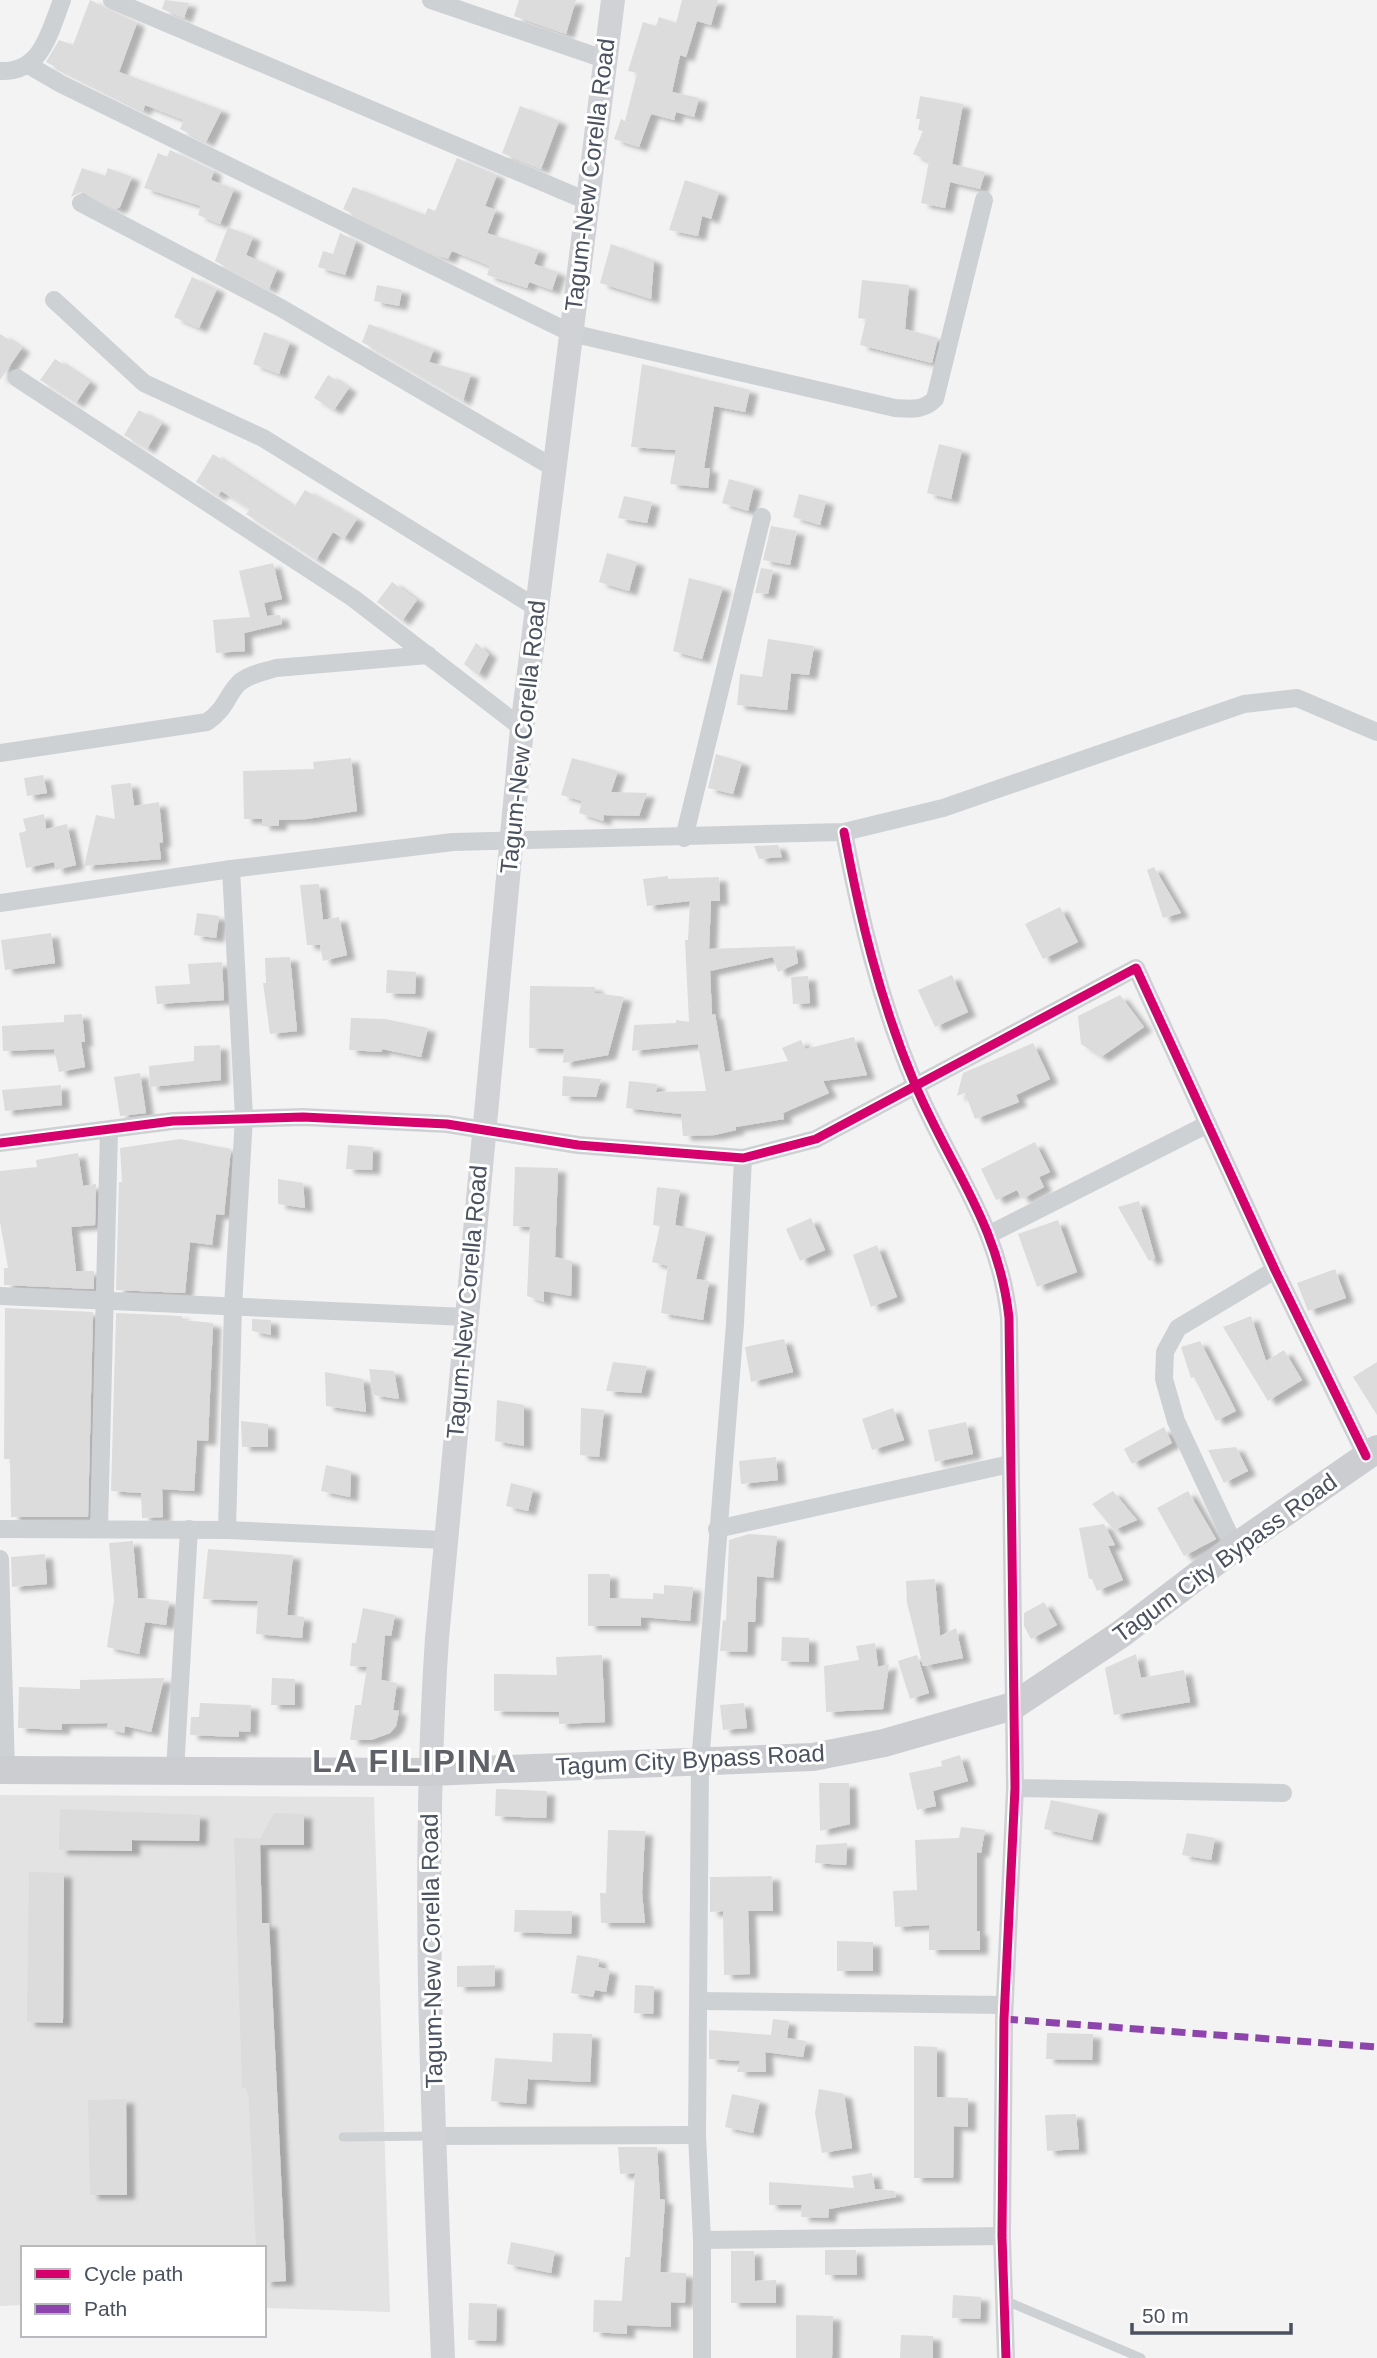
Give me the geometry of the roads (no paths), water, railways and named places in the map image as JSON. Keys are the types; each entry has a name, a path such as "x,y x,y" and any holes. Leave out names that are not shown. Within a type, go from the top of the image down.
{"main road":[{"name":"Tagum-New Corella Road","path":"443,2358 434,2136 429,1772 444,1540 522,728 613,0"},
{"name":"Tagum City Bypass Road","path":"3,1770 429,1772 813,1757 884,1743 1013,1706 1121,1634 1235,1547 1372,1452"}],"street":[{"path":"0,71 15,71 30,65 48,35 62,0"},
{"path":"112,0 587,201"},
{"path":"431,0 604,59"},
{"path":"30,65 61,84 571,333 895,408 915,410 927,406 935,399 984,200"},
{"path":"81,203 281,308 554,468"},
{"path":"54,300 144,383 263,438 537,608"},
{"path":"17,378 353,598 522,728"},
{"path":"684,838 762,517"},
{"path":"0,753 207,722 221,712 239,683 252,675 276,668 428,655"},
{"path":"0,903 383,849 510,838 684,838 844,832 943,808 1244,704 1297,698 1377,732"},
{"path":"844,832 880,993 915,1084 990,1234 1005,1281 1009,1318 1015,1788 1004,2005 1002,2236 1006,2358"},
{"path":"227,1530 233,1307 244,1117 231,869"},
{"path":"0,1143 173,1121 244,1117 387,1119 483,1129 578,1145 743,1158 816,1139 1136,968 1275,1270 1372,1452"},
{"path":"990,1234 1208,1124"},
{"path":"99,1528 108,1130"},
{"path":"702,2358 702,2240 697,2135 700,1763 735,1324 743,1158"},
{"path":"1235,1547 1176,1421 1164,1379 1165,1352 1178,1328 1275,1270"},
{"path":"0,1297 466,1317"},
{"path":"717,1529 1010,1464"},
{"path":"0,1529 189,1529 444,1540"},
{"path":"175,1771 189,1529"},
{"path":"0,1559 3,1770"},
{"path":"1015,1788 1283,1793"},
{"path":"700,2001 1004,2005"},
{"path":"434,2136 697,2135"},
{"path":"702,2240 1002,2236"}],"lane":[{"path":"343,2137 434,2136"},
{"path":"1004,2300 1141,2358"}],"district":[{"name":"LA FILIPINA","path":"415,1761"}]}
